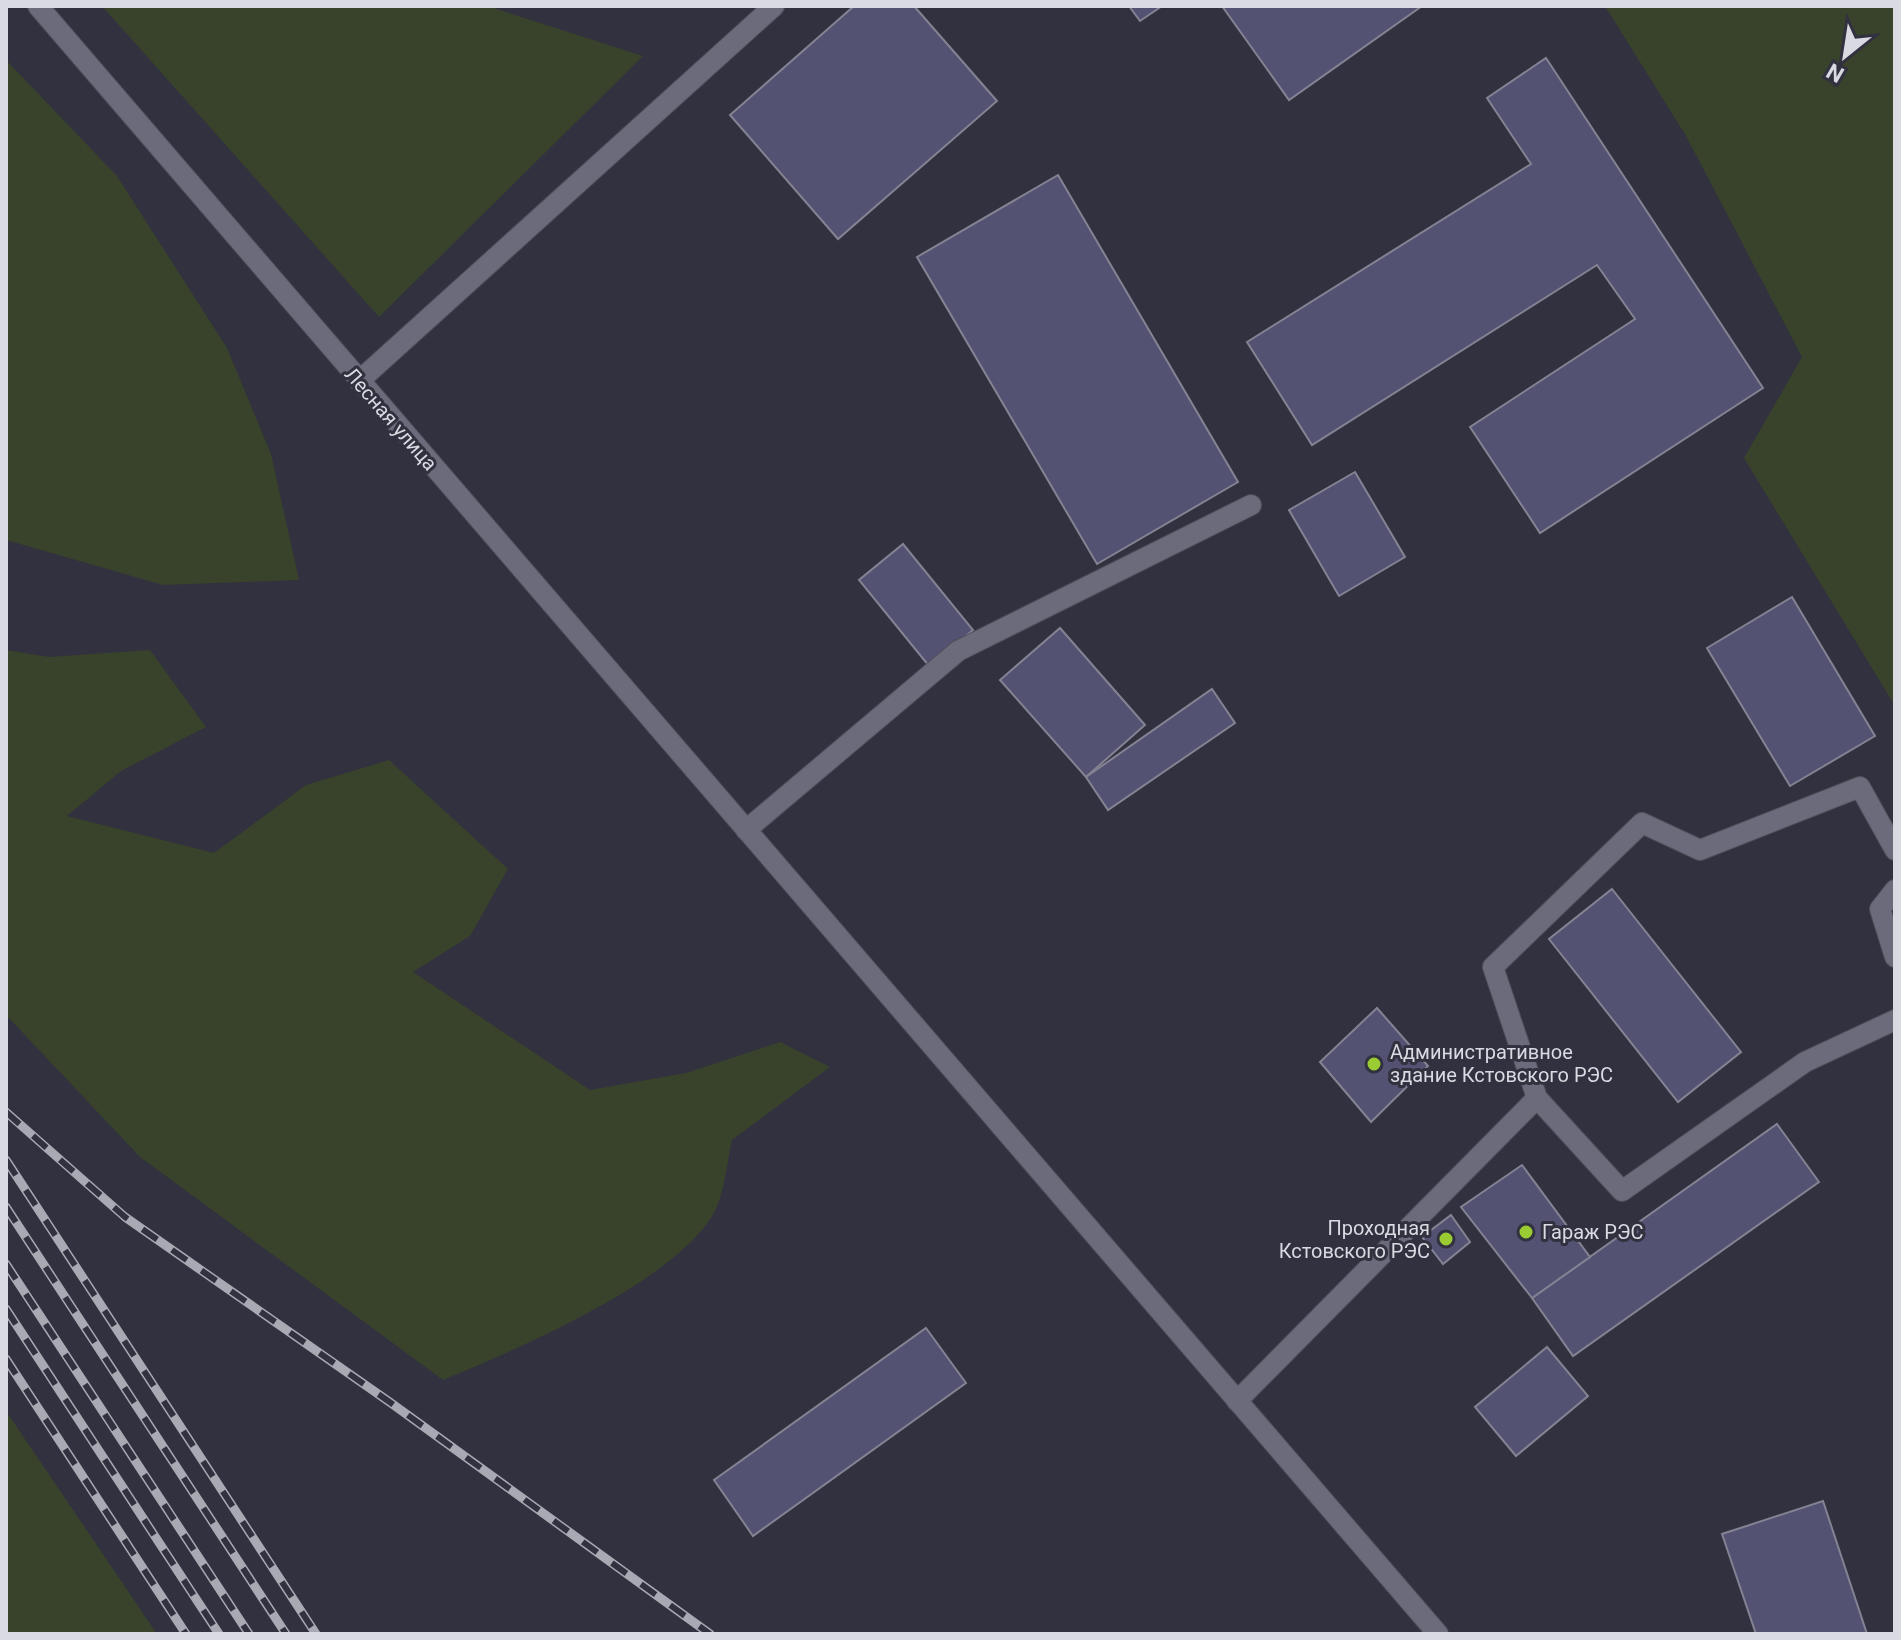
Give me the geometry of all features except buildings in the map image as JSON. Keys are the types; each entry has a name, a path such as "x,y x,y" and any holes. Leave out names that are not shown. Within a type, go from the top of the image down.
{"street":[{"name":"Лесная улица","path":"38,6 1438,1634"},
{"path":"359,381 774,6"},
{"path":"746,830 958,651 1251,505"},
{"path":"1895,850 1860,787 1700,850 1642,823 1493,967 1537,1098 1622,1191 1805,1062 1895,1020"},
{"path":"1895,890 1880,909 1895,957"},
{"path":"1237,1401 1537,1098"}],"green space":[{"path":"102,6 487,6 643,56 379,317"},
{"path":"1605,6 1895,6 1895,706 1744,458 1802,357 1686,136"},
{"path":"6,60 117,176 227,348 271,454 299,580 163,585 6,540"},
{"path":"6,650 49,657 150,650 206,727 121,771 67,816 214,853 306,785 389,760 508,869 470,936 413,972 590,1090 686,1073 780,1042 830,1067 732,1140 715,1211 696,1237 667,1263 632,1287 551,1332 443,1380 140,1157 6,1015"},
{"path":"6,1411 157,1634 6,1634"}],"railway":[{"path":"6,1112 125,1217 391,1403 710,1634"},
{"path":"6,1160 316,1634"},
{"path":"6,1207 286,1634"},
{"path":"6,1264 249,1634"},
{"path":"6,1309 219,1634"},
{"path":"6,1359 186,1634"}],"place":[{"name":"Административное здание Кстовского РЭС","path":"1374,1064"},
{"name":"Гараж РЭС","path":"1526,1232"},
{"name":"Проходная Кстовского РЭС","path":"1446,1239"}]}
